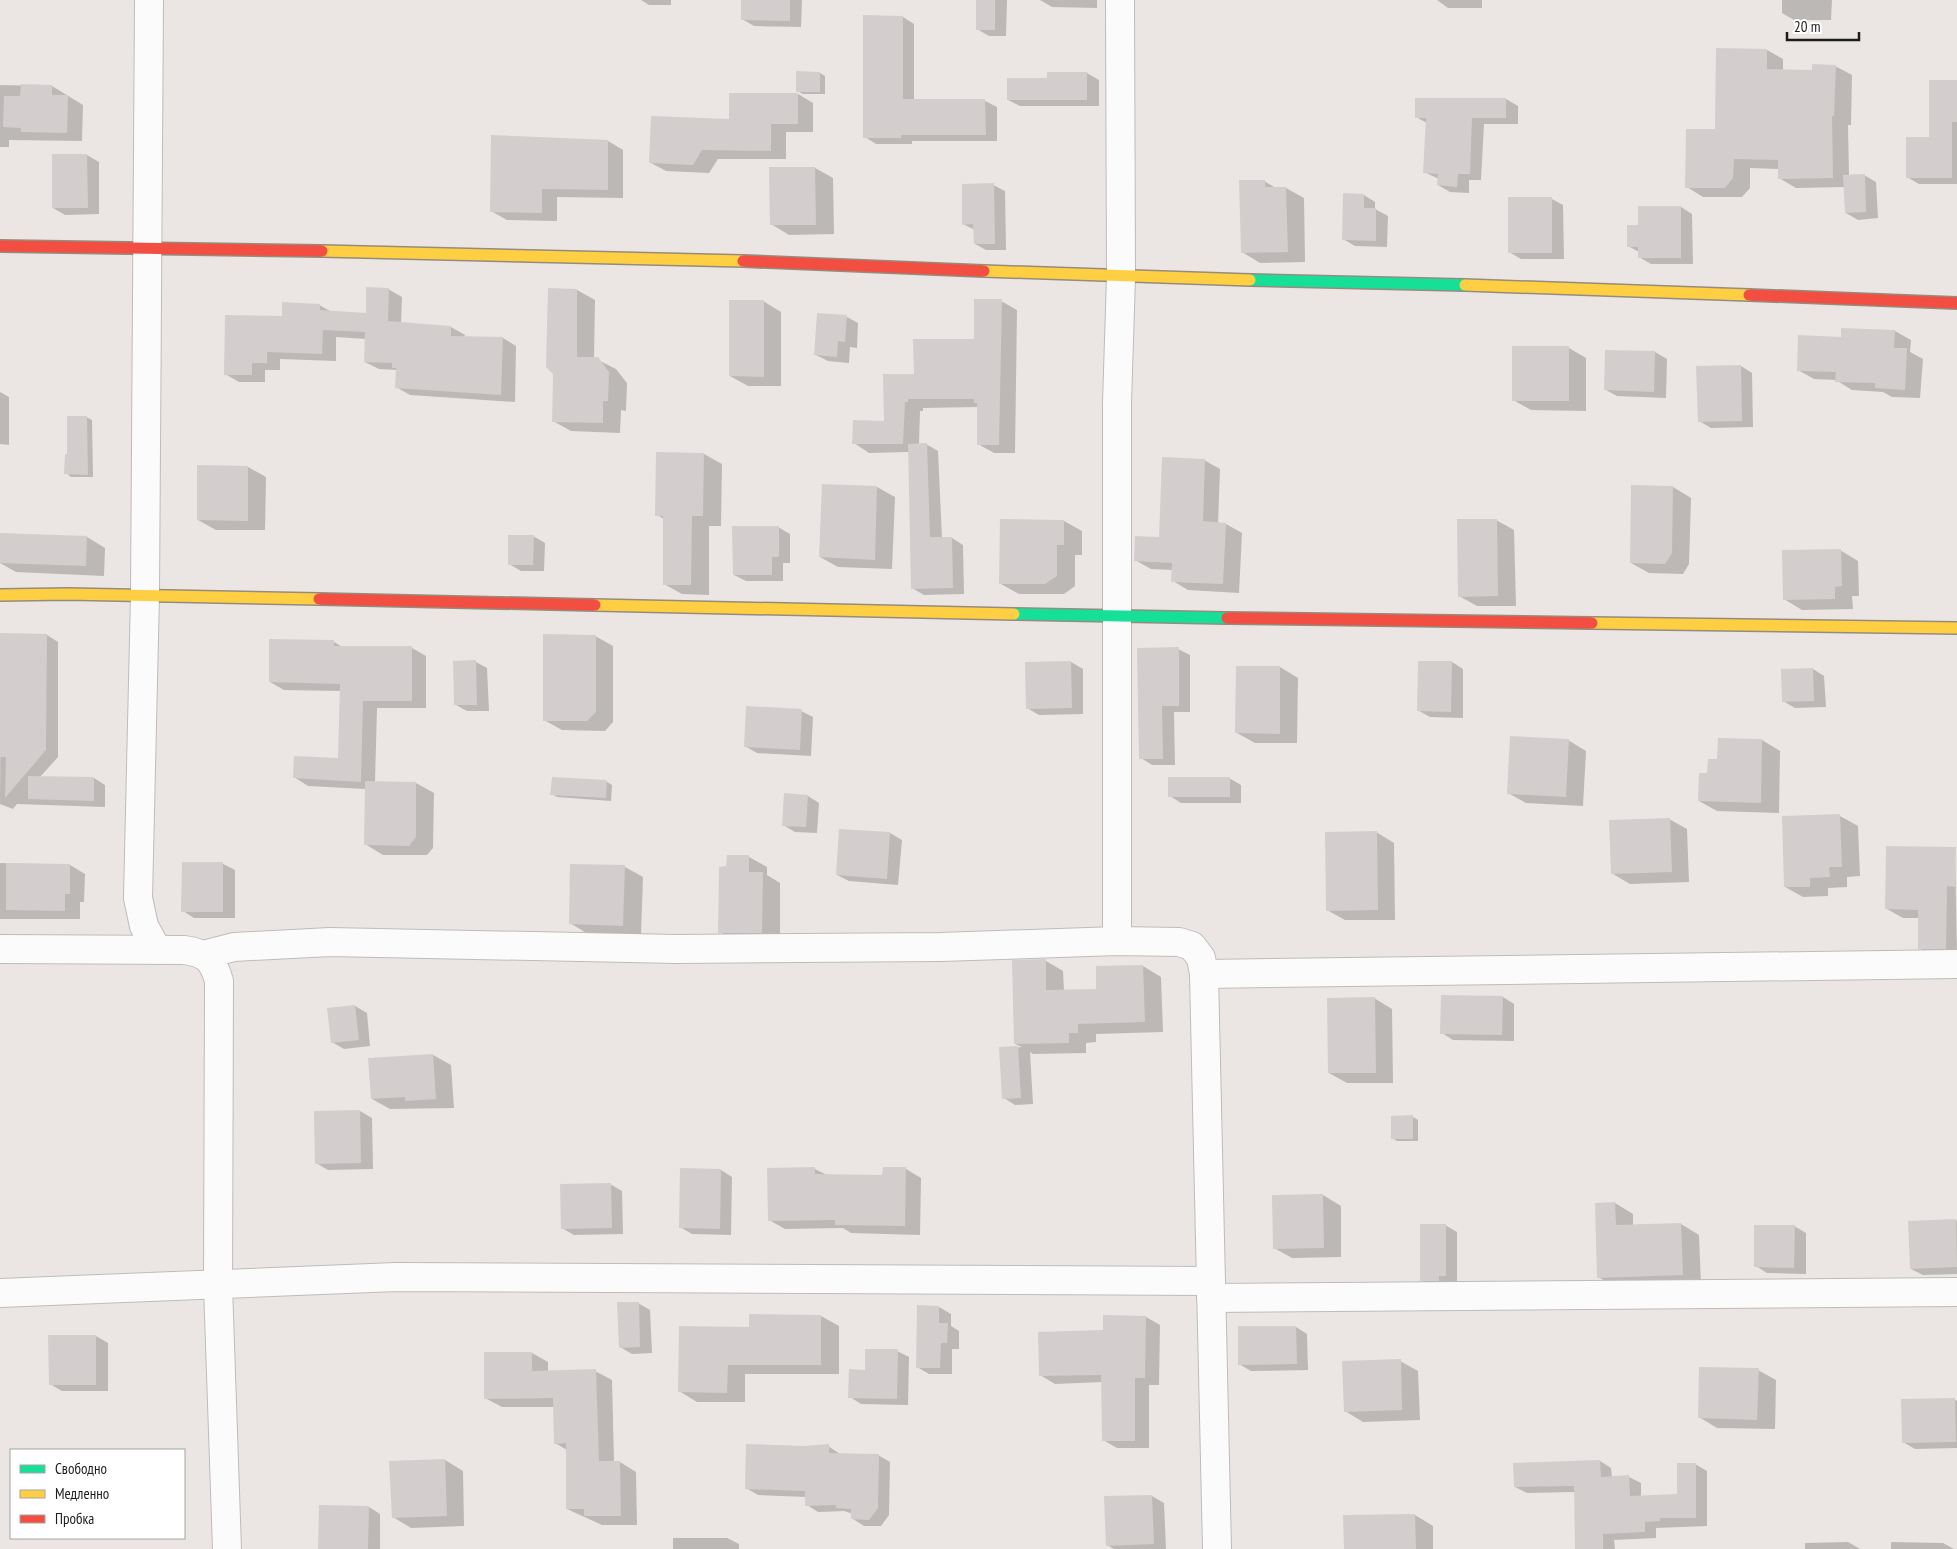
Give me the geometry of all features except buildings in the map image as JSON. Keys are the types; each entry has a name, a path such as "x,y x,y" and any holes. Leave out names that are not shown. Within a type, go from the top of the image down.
{"street":[{"path":"148,0 145,595 138,898 144,926 157,950"},
{"path":"1117,941 1117,403 1121,276 1120,0"},
{"path":"0,246 147,247 738,261 1121,276 1587,288 1957,303"},
{"path":"0,595 145,595 1118,616 1957,628"},
{"path":"203,955 234,947 330,942 677,949 941,947 1117,941 1179,942 1192,946 1200,958 1204,974 1217,1549"},
{"path":"0,950 184,950 203,955 214,965 219,981 218,1286 227,1549"},
{"path":"1204,974 1957,964"},
{"path":"0,1293 218,1286 396,1277 1211,1290 1957,1292"}],"traffic: fast":[{"path":"1250,280 1465,285"},
{"path":"1014,614 1227,618"}],"traffic: slow":[{"path":"322,251 743,261"},
{"path":"984,271 1250,280"},
{"path":"1465,285 1749,295"},
{"path":"0,595 68,594 319,599"},
{"path":"595,605 1014,614"},
{"path":"1592,623 1957,628"}],"traffic: jam":[{"path":"0,246 322,251"},
{"path":"743,261 984,271"},
{"path":"1749,295 1957,303"},
{"path":"319,599 595,605"},
{"path":"1227,618 1592,623"}]}
